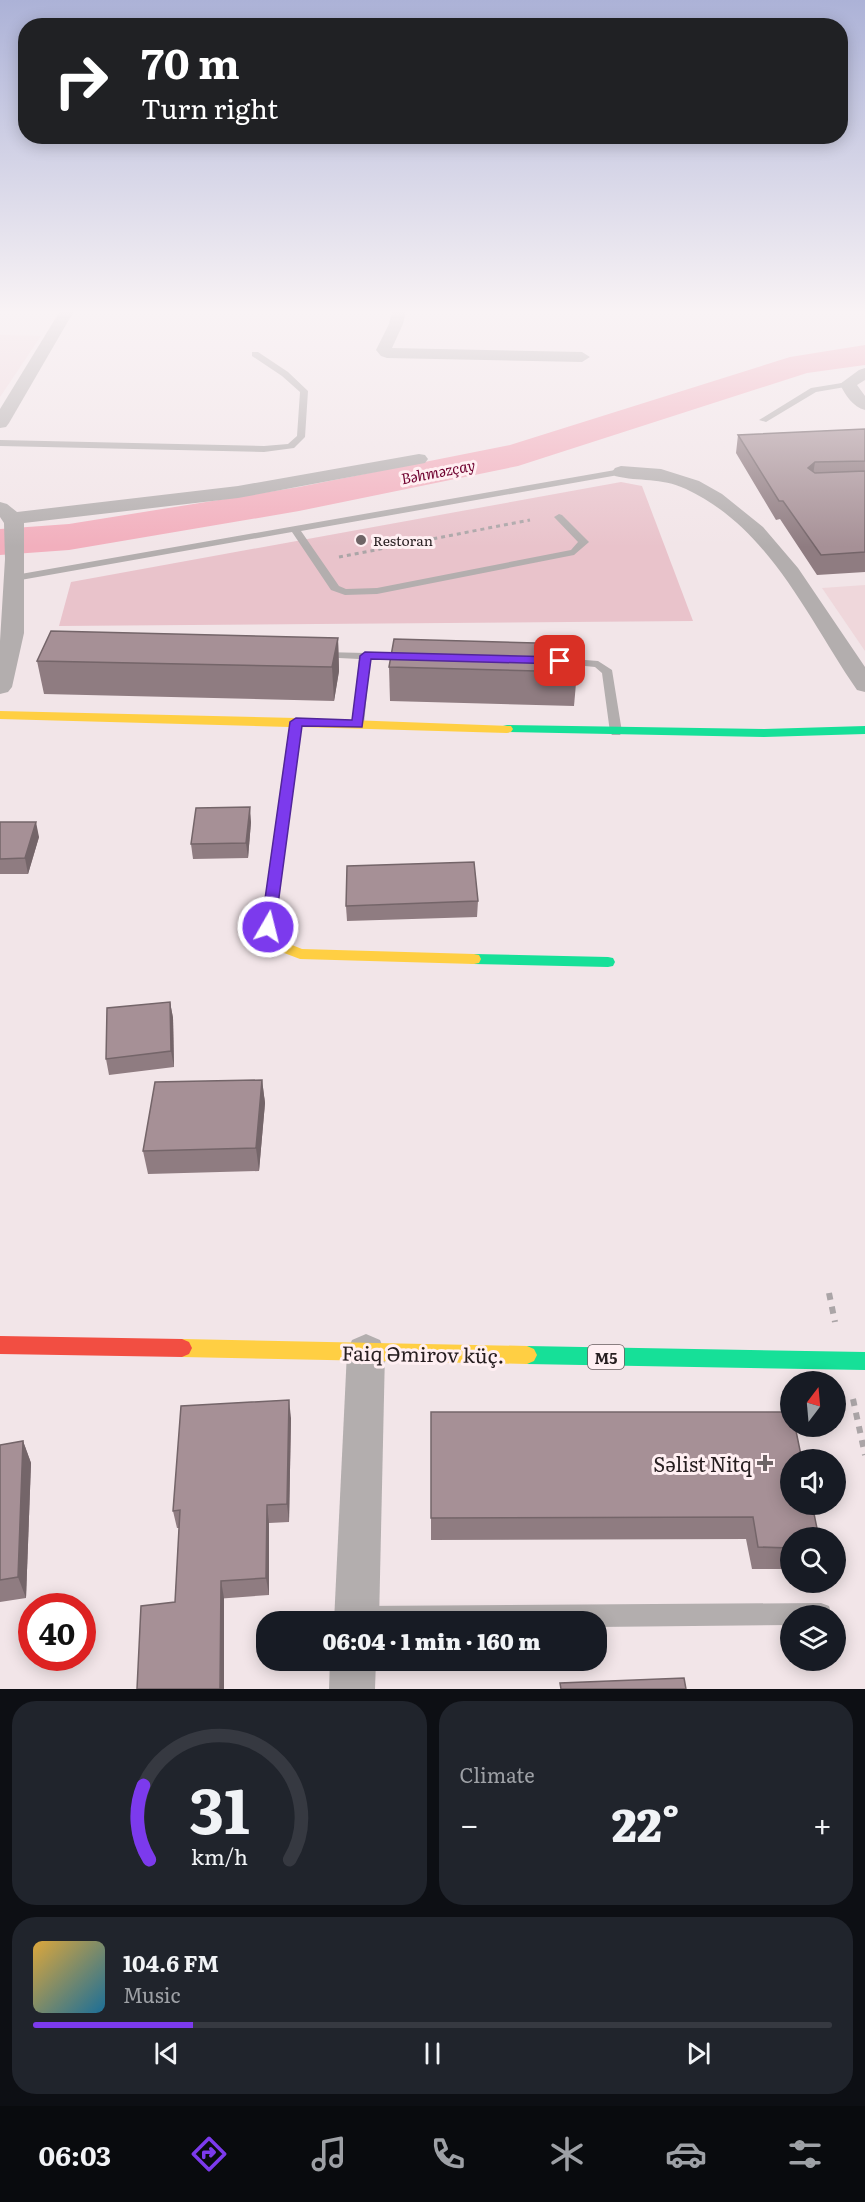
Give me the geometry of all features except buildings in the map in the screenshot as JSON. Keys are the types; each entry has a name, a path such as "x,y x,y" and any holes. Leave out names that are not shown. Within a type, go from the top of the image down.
{"main road":[{"path":"0,714 616,732 764,733 865,730"},
{"path":"296,722 268,927 276,944 300,954 608,962"},
{"name":"Faiq Əmirov küç.","path":"0,1345 865,1363"}],"street":[{"path":"0,423 20,390"},
{"path":"851,390 865,405"},
{"path":"0,687 11,563 9,516 238,492 419,459"},
{"path":"621,472 665,476 698,489 714,496 747,522 787,564 865,686"},
{"path":"356,1611 366,1352"},
{"path":"352,1689 353,1671"}],"lane":[{"path":"0,443 264,449 291,446 302,437 303,390"},
{"path":"763,420 815,390"},
{"path":"11,563 295,529 621,472"},
{"path":"295,529 335,588 345,592 377,591 574,552 584,542 559,517"},
{"path":"308,654 422,657"},
{"path":"358,724 365,656"},
{"path":"548,660 597,664 608,672 616,732"},
{"path":"607,1623 780,1616"}],"path":[{"path":"317,562 530,520"}],"shaded area":[{"path":"621,482 642,486 693,621 59,626 71,582"},
{"path":"865,585 865,651 822,588"}],"waterway":[{"name":"Bəhməzçay","path":"0,542 69,537 299,499 518,455 721,390"}],"traffic: fast":[{"path":"507,729 764,733 865,730"},
{"path":"474,959 608,962"},
{"path":"527,1355 865,1361"}],"traffic: slow":[{"path":"0,715 507,729"},
{"path":"296,722 268,927 276,944 300,954 474,959"},
{"path":"182,1348 527,1355"}],"traffic: jam":[{"path":"0,1345 182,1348"}],"place":[{"name":"Restoran","path":"361,540"},
{"name":"Səlist Nitq","path":"765,1463"}],"route":[{"path":"268,927 296,722 358,724 365,656 560,661"}]}
